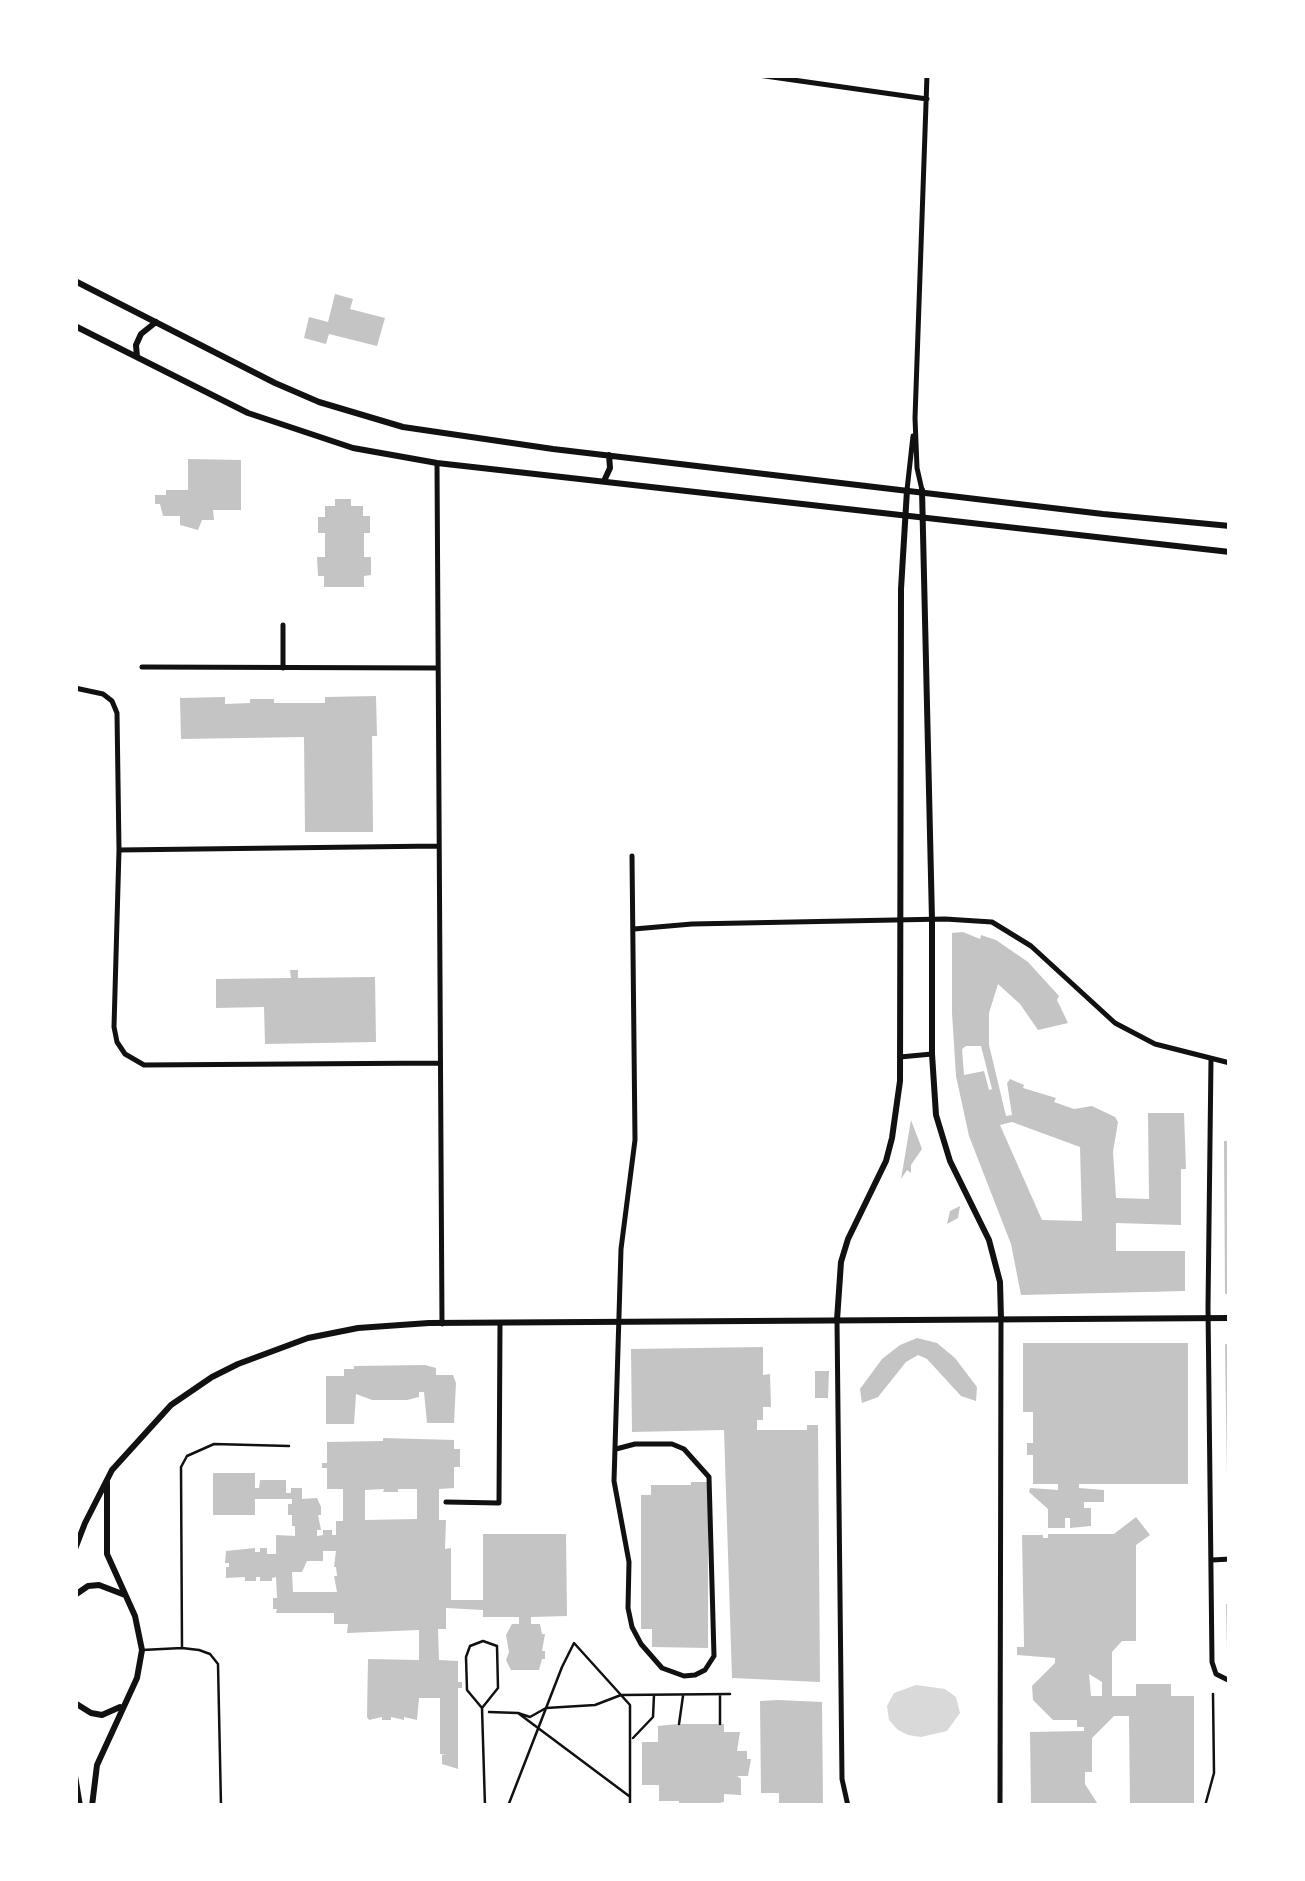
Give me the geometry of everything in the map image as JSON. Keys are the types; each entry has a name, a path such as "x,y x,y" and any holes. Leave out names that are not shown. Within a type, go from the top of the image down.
{"street":[{"path":"758,75 928,99"},
{"path":"848,1806 842,1779 837,1320 841,1262 852,1230 876,1185 892,1138 900,1057 901,609 904,514 915,418 927,75"},
{"path":"75,281 275,383 354,414 441,435 1230,526"},
{"path":"137,357 136,345 141,334 156,322"},
{"path":"75,326 216,399 287,428 353,448 438,463 1230,552"},
{"path":"915,418 922,490 936,1115 950,1162 989,1240 1000,1282 1000,1806"},
{"path":"604,481 610,468 609,454"},
{"path":"438,463 442,1324"},
{"path":"283,668 284,626"},
{"path":"142,667 438,668"},
{"path":"75,688 102,694 112,701 117,713 119,850 114,1028 118,1044 127,1056 144,1066 440,1063"},
{"path":"119,850 438,846"},
{"path":"616,1449 635,1444 672,1444 684,1449 709,1477 714,1656 705,1670 696,1675 684,1676 662,1668 632,1627 628,1608 629,1562 614,1481 621,1248 635,1140 632,856"},
{"path":"634,929 692,924 979,920 1006,928 1031,946 1115,1024 1155,1044 1230,1064"},
{"path":"900,1057 932,1054"},
{"path":"1211,1059 1208,1318 1213,1669 1230,1681"},
{"path":"75,1549 106,1481 142,1434 171,1405 238,1364 308,1338 351,1329 442,1324 1230,1318"},
{"path":"446,1502 499,1503 500,1324"},
{"path":"92,1806 96,1764 137,1678 142,1650 139,1630 107,1554 106,1481"},
{"path":"1212,1560 1230,1559"},
{"path":"75,1594 99,1585 126,1596"},
{"path":"75,1703 102,1715 113,1713 128,1699"},
{"path":"75,1776 80,1806"}],"lane":[{"path":"182,1648 181,1467 196,1449 214,1444 289,1446"},
{"path":"482,1708 498,1688 497,1646 483,1640 470,1646 466,1657 467,1690 482,1708 484,1806"},
{"path":"142,1650 182,1648 210,1654 219,1670 221,1806"}],"path":[{"path":"508,1806 574,1643 630,1705 630,1806"},
{"path":"632,1739 653,1717 654,1693"},
{"path":"720,1694 720,1724"},
{"path":"482,1708 530,1716 546,1708 594,1704 620,1695 730,1694"},
{"path":"1205,1806 1214,1773 1213,1694"},
{"path":"679,1724 683,1695"},
{"path":"518,1714 630,1797"}],"shaded area":[{"path":"916,1685 945,1689 956,1697 960,1713 947,1731 921,1737 908,1735 889,1720 887,1706 894,1693"}],"building":[{"path":"335,294 353,299 350,309 385,318 377,346 329,334 326,344 304,338 309,317 328,322"},
{"path":"188,459 241,460 241,510 213,510 214,520 202,520 198,530 180,525 180,516 163,516 160,504 155,504 155,495 166,495 166,490 188,490"},
{"path":"335,499 351,499 351,506 363,506 363,516 370,516 370,533 364,533 364,557 371,557 371,575 364,576 364,587 324,587 324,576 318,576 317,557 325,557 325,533 318,533 318,517 325,517 325,506 335,506"},
{"path":"376,696 377,736 372,736 373,832 305,832 304,737 181,739 180,698 225,697 225,704 250,703 250,699 325,703 325,697"},
{"path":"952,933 996,940 1028,962 1059,996 1057,1000 1068,1023 1038,1030 1020,1004 998,984 989,1013 989,1045 1006,1116 1012,1115 1007,1083 1010,1079 1024,1085 1023,1088 1056,1098 1054,1102 1074,1109 1092,1106 1115,1117 1116,1198 1149,1199 1148,1113 1184,1113 1186,1169 1181,1169 1181,1225 1116,1223 1116,1251 1185,1251 1185,1291 1021,1295 1011,1244 969,1136 956,1076","holes":["981,1046 992,1089 989,1090 984,1071 964,1075 962,1049","1012,1122 1080,1147 1082,1221 1042,1220 1000,1125"]},
{"path":"290,970 298,970 298,978 375,977 376,1042 265,1044 264,1007 216,1008 216,979 291,978"},
{"path":"911,1120 922,1149 911,1165 911,1173 907,1170 901,1179"},
{"path":"1224,1141 1230,1141 1230,1294 1225,1294"},
{"path":"960,1206 958,1218 947,1224 950,1211"},
{"path":"917,1338 937,1343 955,1358 977,1387 976,1401 961,1396 927,1359 918,1355 906,1362 878,1397 862,1403 860,1389 882,1359"},
{"path":"1023,1343 1188,1343 1188,1484 1079,1484 1079,1488 1104,1490 1104,1502 1084,1502 1084,1508 1091,1508 1091,1526 1070,1528 1070,1518 1065,1518 1065,1528 1048,1528 1048,1509 1029,1492 1030,1488 1058,1490 1058,1484 1033,1484 1033,1455 1027,1455 1027,1443 1033,1443 1033,1412 1023,1412"},
{"path":"1225,1344 1230,1345 1230,1479 1227,1479"},
{"path":"763,1347 763,1375 770,1374 771,1407 763,1407 763,1420 757,1420 757,1430 807,1430 807,1425 818,1425 820,1682 732,1678 724,1430 632,1432 631,1349"},
{"path":"354,1366 436,1368 436,1375 453,1375 454,1423 427,1423 424,1392 419,1392 419,1397 407,1400 372,1400 356,1394 354,1424 326,1424 326,1376 344,1376 344,1369"},
{"path":"815,1371 829,1371 828,1398 815,1398"},
{"path":"454,1440 454,1449 460,1449 460,1467 454,1467 454,1488 439,1489 439,1520 446,1520 445,1549 451,1548 451,1600 483,1600 483,1534 566,1534 567,1616 531,1617 531,1624 540,1624 545,1634 545,1659 539,1670 511,1670 506,1660 506,1635 512,1624 519,1624 519,1617 483,1617 483,1610 446,1608 446,1629 438,1629 439,1660 458,1661 458,1682 462,1682 462,1688 458,1688 458,1769 442,1764 442,1755 447,1755 440,1754 440,1698 419,1698 417,1720 367,1717 368,1659 419,1660 419,1630 347,1633 348,1624 334,1624 334,1613 276,1613 276,1577 272,1581 260,1581 260,1577 256,1581 226,1578 226,1551 255,1548 255,1552 260,1552 260,1548 267,1548 267,1554 276,1554 276,1535 295,1536 292,1515 288,1515 292,1499 255,1499 255,1515 213,1515 213,1473 255,1473 255,1488 259,1488 260,1480 286,1480 286,1493 291,1493 291,1488 302,1488 302,1499 317,1498 321,1507 321,1530 317,1530 317,1536 323,1535 323,1530 332,1530 332,1535 336,1535 336,1521 343,1521 343,1489 327,1489 327,1468 322,1468 322,1463 327,1463 327,1442","holes":["384,1489 383,1492 417,1489 417,1519 365,1520 365,1490","323,1551 336,1551 337,1592 293,1592 292,1572 302,1572 307,1561 323,1561"]},
{"path":"708,1482 708,1648 652,1647 652,1629 641,1629 641,1495 651,1495 651,1485"},
{"path":"1136,1517 1150,1535 1136,1545 1136,1641 1122,1641 1112,1652 1112,1696 1136,1696 1136,1684 1171,1684 1171,1696 1194,1696 1194,1806 1130,1806 1129,1716 1114,1716 1092,1738 1092,1772 1085,1772 1085,1784 1099,1806 1031,1806 1030,1732 1084,1731 1084,1727 1077,1727 1077,1720 1053,1720 1033,1700 1032,1686 1055,1663 1055,1658 1017,1655 1017,1647 1024,1647 1022,1535 1048,1538 1048,1534 1114,1534","holes":["1089,1674 1102,1682 1102,1696 1091,1696"]},
{"path":"1226,1604 1230,1604 1230,1653 1227,1653"},
{"path":"760,1701 822,1702 823,1806 779,1806 779,1793 761,1793"},
{"path":"724,1724 724,1732 740,1732 737,1751 747,1751 747,1759 751,1759 748,1776 737,1776 741,1779 741,1795 724,1794 724,1802 714,1804 679,1804 659,1801 659,1785 642,1785 642,1742 658,1742 658,1726"}]}
